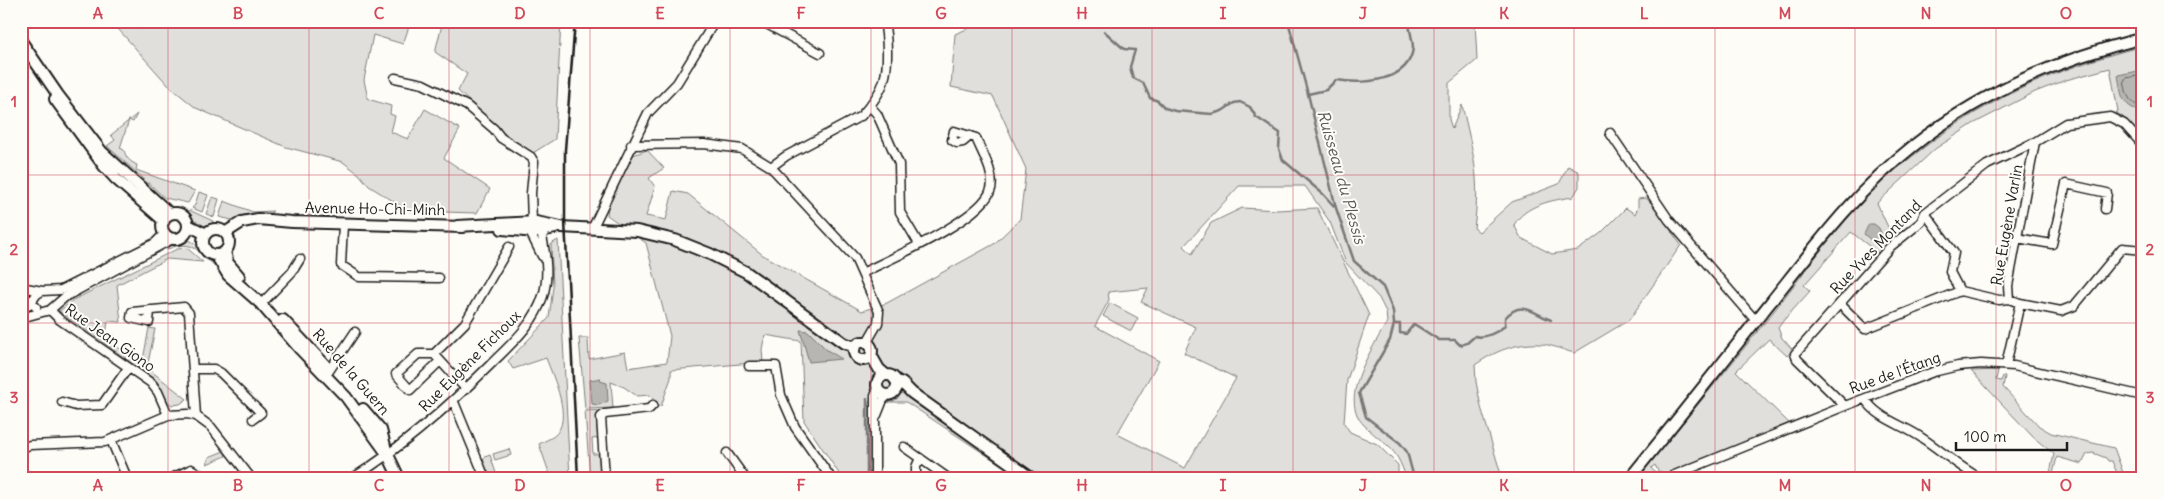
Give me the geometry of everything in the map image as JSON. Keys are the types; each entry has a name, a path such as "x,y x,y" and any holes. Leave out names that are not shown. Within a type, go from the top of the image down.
{"main road":[{"path":"1630,478 1825,234 1860,194 1890,165 1927,136 1981,100 2026,77 2060,63 2143,38"},
{"path":"21,40 58,95 102,152 167,218 170,236 187,230 205,238"},
{"path":"21,50 104,166 167,218"},
{"path":"167,218 181,215 186,219 187,230"},
{"name":"Avenue Ho-Chi-Minh","path":"224,246 242,222 258,219 343,224 531,227"},
{"path":"531,227 546,230 560,227"},
{"path":"531,227 593,227 645,233 675,240 710,254 746,272 844,343 854,346 861,342 867,342 871,347 868,358"},
{"path":"214,230 224,246 208,252 205,238 214,230"},
{"name":"Rue de la Guern","path":"224,246 233,271 265,300 381,430 388,455"},
{"name":"Rue de la Guern","path":"224,246 228,275 260,303 299,348 346,397 388,455"},
{"path":"854,346 854,355 858,359 868,358"},
{"path":"868,358 879,369 887,385 912,393 1031,478"},
{"path":"388,455 399,478"}],"street":[{"path":"593,227 648,113 677,83 715,21"},
{"path":"761,21 820,53"},
{"path":"771,167 786,156 861,116 870,106 884,80 886,51 884,21"},
{"path":"394,78 423,84 459,102 494,129 501,138 531,157 534,162 531,193 531,227"},
{"path":"870,106 877,114 899,164 900,212 918,244"},
{"name":"Rue Yves Montand","path":"1845,406 1797,359 1795,354 1890,247 1920,222 1925,213 1987,165 2035,142 2066,123 2110,117 2124,124 2143,145"},
{"path":"1610,133 1669,220 1756,321"},
{"path":"862,273 956,225 985,199 991,190 992,177 976,138 970,136"},
{"name":"Rue Eugène Varlin","path":"2006,365 2020,304 2009,299 2008,286 2035,142"},
{"path":"631,145 704,144 742,149 771,167 855,258 880,316 877,326 867,342"},
{"path":"2017,238 2052,244 2066,184 2107,193 2105,209"},
{"path":"1925,213 1954,253 1950,272 1960,291"},
{"path":"343,224 341,265 360,277 438,278"},
{"name":"Rue Eugène Fichoux","path":"531,227 546,270"},
{"name":"Rue Eugène Fichoux","path":"353,478 388,455 454,402 519,336 533,317 543,296 546,256 542,236 546,230"},
{"path":"21,310 34,303 38,294 61,290 170,236"},
{"path":"21,318 49,309 170,236"},
{"path":"440,361 410,390 396,374 418,354 434,354 464,323 509,247"},
{"path":"2020,304 2061,311 2074,306 2122,248 2143,250"},
{"path":"265,300 292,272 300,259"},
{"path":"21,288 46,292 54,297 49,309"},
{"path":"1840,304 1866,329 1960,291 2000,300 2009,299"},
{"name":"Rue Jean Giono","path":"21,294 34,303 49,309 60,320 155,387 168,415"},
{"path":"150,310 184,307 190,313 196,416"},
{"path":"329,371 355,332"},
{"path":"434,354 466,389"},
{"name":"Rue de l'Étang","path":"1667,478 1933,372 1958,366 2006,365 2143,396"},
{"path":"749,366 776,366 781,395 795,426 831,478"},
{"path":"62,402 76,406 99,406 104,402 128,368"},
{"path":"194,368 214,369 221,374 260,413 253,419"},
{"path":"875,478 876,396 887,385"},
{"path":"1865,399 1877,414 1922,438 1963,469 1980,478"},
{"path":"454,402 485,478"},
{"path":"605,478 601,417 605,414 649,409 653,406"},
{"path":"21,448 30,445 106,442 168,415 179,413 196,416 220,436 250,478"},
{"path":"111,440 127,478"},
{"path":"904,447 948,478"},
{"path":"727,453 745,478"},
{"path":"916,478 916,467 920,458"},
{"path":"172,478 192,470 201,475 202,478"}],"shaded area":[{"path":"111,21 411,21 403,44 373,35 364,80 368,99 391,106 390,114 395,116 391,132 408,139 425,109 460,129 444,158 490,189 477,213 409,211 369,186 359,174 343,162 286,147 196,108 169,86"},
{"path":"443,21 561,21 555,139 533,153 505,134 458,91 467,74 435,52"},
{"path":"986,21 1475,21 1477,60 1449,83 1449,119 1452,129 1462,105 1475,166 1477,195 1474,228 1479,232 1512,202 1559,184 1568,166 1579,172 1579,187 1573,197 1548,202 1525,213 1514,225 1521,238 1552,254 1578,250 1601,233 1626,208 1635,214 1638,207 1638,199 1646,198 1681,245 1629,320 1574,353 1543,344 1530,344 1498,352 1475,365 1481,407 1502,478 1406,478 1394,452 1364,425 1357,414 1354,401 1356,387 1366,359 1387,322 1386,312 1379,298 1346,263 1330,222 1305,186 1239,186 1184,246 1192,254 1211,223 1242,208 1277,210 1317,208 1369,315 1347,380 1344,423 1350,432 1377,444 1398,465 1398,478 1021,478 906,402 869,402 869,478 842,478 804,421 801,341 765,335 762,349 763,362 671,370 671,378 661,406 657,406 650,395 637,396 624,387 611,382 613,408 585,409 579,338 588,338 589,359 625,352 628,368 667,362 670,336 646,243 607,215 609,200 633,155 647,150 664,168 649,178 655,187 646,216 666,220 673,191 688,194 764,256 862,311 887,303 994,244 1020,219 1026,169 993,96 951,87 955,34","holes":["1148,288 1141,302 1196,327 1184,353 1236,378 1185,468 1117,434 1159,361 1095,326 1109,300 1108,292"]},
{"path":"2143,46 2143,139 2123,117 2115,113 2118,111 2110,68 2066,80 2035,92 1973,124 1935,149 1877,203 1893,238 1878,253 1851,232 1804,285 1810,291 1778,328 1782,338 1793,350 1787,356 1769,339 1736,371 1790,424 1674,472 1665,473 1658,471 1655,465 1651,468 1659,477 1637,478 1757,332 1835,233 1885,179 1932,141 1960,122 2017,91 2046,77 2109,55"},
{"path":"137,114 133,122 129,120"},
{"path":"129,121 120,148 124,150 128,159 137,165 136,170 195,191 188,203 165,198 107,146 115,140 111,135"},
{"path":"199,192 208,195 202,212 192,208 195,205"},
{"path":"212,197 219,199 214,217 206,214"},
{"path":"224,201 253,212 273,211 271,213 245,215 232,220 219,217"},
{"path":"189,210 213,221 213,225 204,228 193,224 187,213"},
{"path":"189,240 198,245 205,256 190,246 184,245 168,249 166,247"},
{"path":"558,240 570,478 551,478 539,444 554,436 560,429 562,420 560,398 546,358 513,369 508,361 549,318 553,287 551,244"},
{"path":"187,248 203,262 167,259 117,285 121,322 108,321 106,335 114,335 116,346 142,365 149,328 155,329 147,368 187,399 180,404 172,405 168,402 157,381 59,311 73,300 177,249"},
{"path":"1110,303 1138,318 1131,331 1103,316"},
{"path":"1998,370 1996,380 2001,381 2003,376 2005,376 2003,387 2039,426 2051,433 2114,448 2125,478 2119,478 2112,461 2108,461 2106,458 2093,453 2087,454 2082,464 2057,457 2052,478 2049,478 2054,454 2033,437 1971,371"},
{"path":"607,410 598,418 598,438 592,439 593,454 599,454 600,478 590,478 585,411"},
{"path":"509,449 511,455 495,460 493,454"},
{"path":"224,451 226,456 207,464 209,457"},
{"path":"490,455 497,476 491,478 483,461 485,457"}],"water":[{"path":"183,21 176,25 131,28 126,22"},
{"path":"2143,70 2143,113 2135,110 2123,99 2118,75"},
{"path":"1869,224 1874,224 1879,228 1883,238 1880,241 1874,243 1864,234"},
{"path":"800,330 808,331 827,350 842,359 809,362"},
{"path":"601,378 600,381 607,383 608,401 599,405 592,404 590,380"}],"waterway":[{"name":"Ruisseau du Plessis","path":"1288,21 1336,208 1354,261 1383,287 1393,311 1394,324 1390,340 1359,393 1366,417 1400,443 1407,452 1414,478"},
{"path":"1308,94 1326,90 1336,80 1358,82 1382,79 1393,75 1403,68 1410,60 1413,48 1409,21"},
{"path":"1104,31 1124,49 1135,50 1130,67 1133,78 1143,83 1150,98 1158,101 1165,108 1175,111 1212,114 1222,111 1234,103 1240,102 1250,107 1256,117 1280,133 1279,149 1283,160 1323,194 1334,206"},
{"path":"1394,324 1400,324 1400,333 1406,334 1414,324 1439,340 1455,340 1460,345 1467,343 1475,336 1487,336 1498,331 1505,326 1505,318 1516,310 1526,309 1551,320"},
{"path":"867,399 867,478"}],"railway":[{"path":"575,21 565,150 565,221 578,478"}]}
